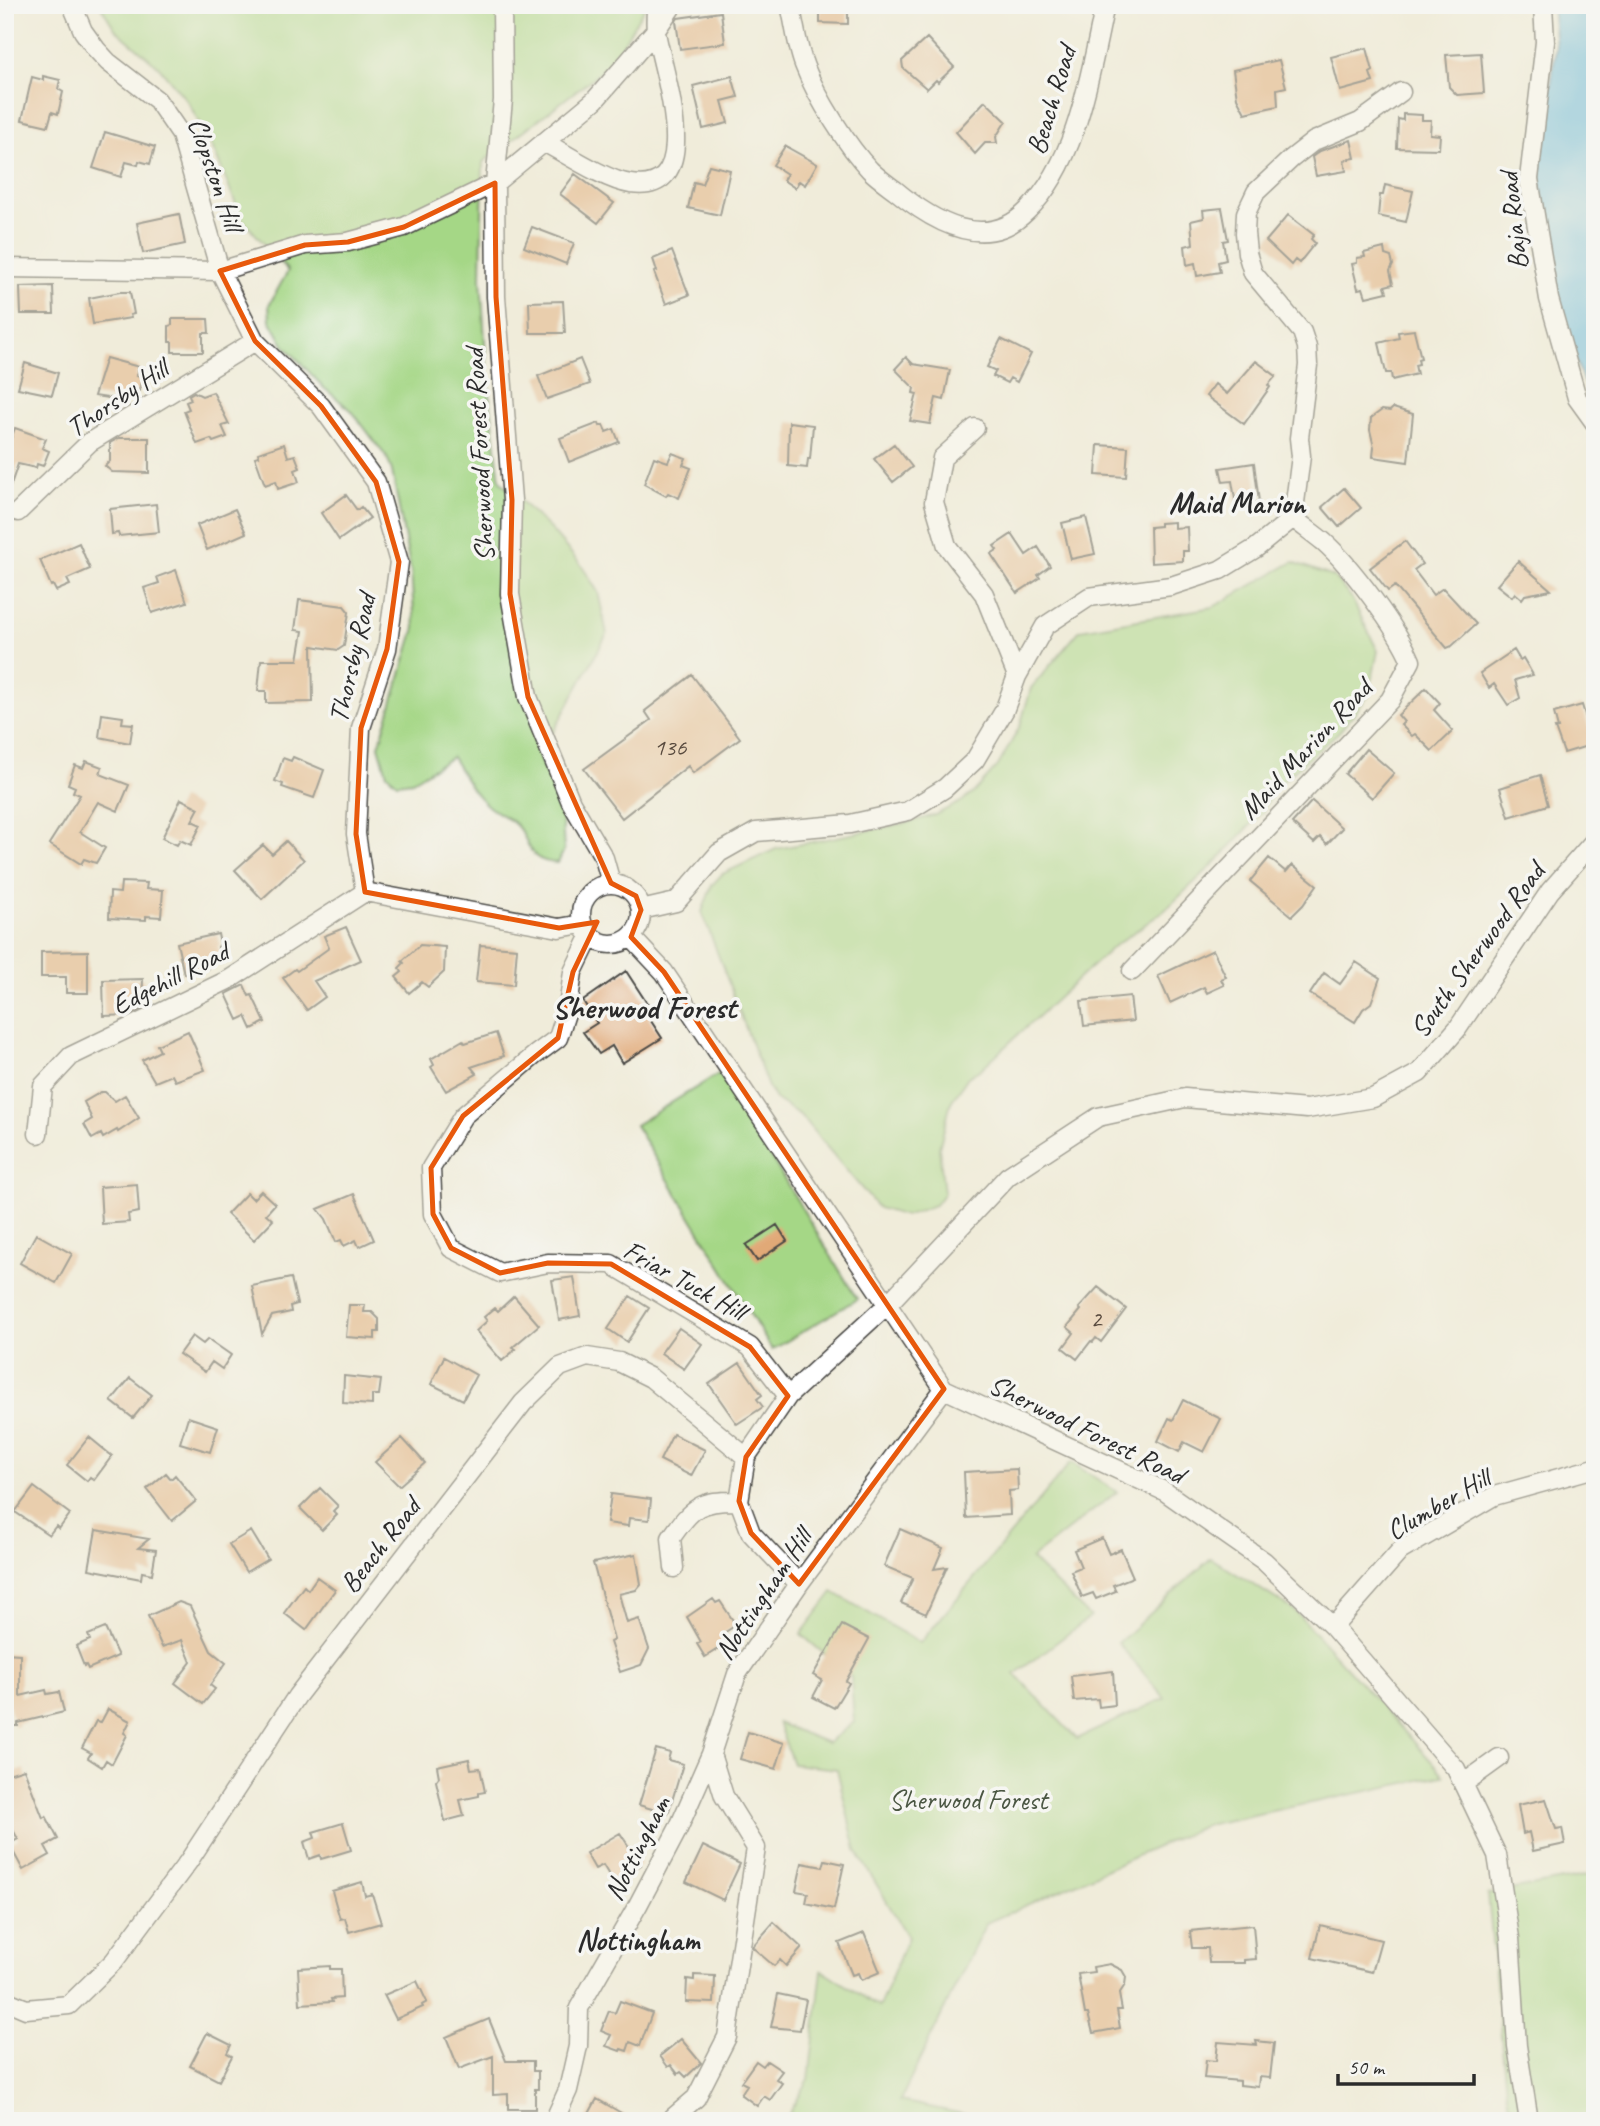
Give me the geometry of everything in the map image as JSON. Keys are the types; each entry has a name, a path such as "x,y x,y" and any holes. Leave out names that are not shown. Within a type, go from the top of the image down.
{"street":[{"name":"Clopston Hill","path":"72,5 83,31 96,49 108,62 157,100 181,135 220,271"},
{"name":"Sherwood Forest Road","path":"502,5 503,100 495,183 496,297 512,500 510,594 528,697 571,802 604,858 611,883"},
{"path":"544,142 615,179 631,184 654,184 669,174 674,155 674,118 656,30 656,5"},
{"name":"Clopston Hill","path":"5,268 220,271 305,245 348,242 404,227 495,183 595,100 656,30 673,5"},
{"name":"Beach Road","path":"790,5 804,66 830,116 870,170 912,204 953,227 978,232 1000,229 1026,213 1060,168 1074,131 1105,5"},
{"name":"Baja Road","path":"1543,5 1545,42 1529,179 1549,299 1577,398 1595,422"},
{"path":"641,910 676,902 719,853 756,832 850,824 908,811 945,788 975,760 1004,711 1017,676 1045,626 1089,597 1171,586 1220,570 1256,548 1293,518 1301,456 1299,438 1308,365 1307,347 1302,332 1253,273 1246,243 1246,213 1256,192 1290,159 1314,141 1360,122 1401,92"},
{"name":"Thorsby Road","path":"220,271 254,341 321,406 376,482 399,562 387,649 360,728 356,834 365,892"},
{"name":"Thorsby Hill","path":"18,512 90,442 254,341"},
{"path":"975,428 942,458 934,502 947,545 984,594 1017,676"},
{"name":"Maid Marion Road","path":"1132,971 1390,700 1411,661 1404,643 1346,566 1325,543 1293,518"},
{"name":"South Sherwood Road","path":"888,1304 1008,1176 1098,1117 1185,1098 1307,1109 1373,1098 1419,1073 1458,1028 1550,891 1595,840"},
{"path":"611,883 625,886 636,897 641,910 639,925 631,937 618,944 603,944 586,930 580,909 586,896 597,886 611,883"},
{"path":"365,892 559,928 586,930"},
{"name":"Edgehill Road","path":"38,1134 43,1086 71,1056 230,979 365,892"},
{"name":"Friar Tuck Hill","path":"586,930 558,1038 463,1116 431,1168 433,1214 451,1248 500,1273 548,1263 611,1264 750,1346 788,1396"},
{"name":"Sherwood Forest Road","path":"631,937 664,972 944,1389 1164,1491 1264,1562 1334,1627 1456,1769 1497,1855 1510,1938 1517,2046 1529,2121"},
{"path":"799,1584 751,1533 739,1501 746,1457 788,1396 888,1304"},
{"name":"Beach Road","path":"5,2000 26,2009 69,2005 114,1961 188,1862 297,1696 523,1403 560,1367 587,1357 619,1362 651,1378 746,1457"},
{"name":"Nottingham Hill","path":"710,1754 737,1674 799,1584 944,1389"},
{"name":"Clumber Hill","path":"1334,1627 1400,1551 1494,1496 1595,1468"},
{"path":"674,1568 671,1538 687,1514 713,1500 739,1501"},
{"path":"669,2121 696,2098 727,2037 757,1848 724,1796 710,1754"},
{"name":"Nottingham","path":"554,2121 570,2079 578,2046 579,2008 672,1840 710,1754"},
{"path":"1463,1784 1499,1758"}],"highlighted area":[{"path":"495,183 496,297 512,500 510,594 528,697 611,883 636,896 641,910 631,937 664,972 944,1389 799,1584 751,1533 739,1501 746,1457 788,1396 750,1347 611,1264 548,1263 500,1273 451,1248 433,1214 431,1168 463,1116 558,1038 573,972 597,922 559,928 365,892 356,834 361,728 387,649 399,562 376,482 321,406 255,341 220,271 305,245 348,242 404,227"}],"green space":[{"path":"100,5 349,5 355,10 389,5 646,5 611,64 483,162 481,278 487,374 500,481 551,530 582,566 598,592 607,634 539,758 561,803 564,850 558,863 547,862 535,855 516,825 477,795 452,757 412,781 397,783 387,774 379,746 415,628 411,572 392,471 387,458 351,410 324,388 284,345 270,320 269,305 288,271 242,219 215,153 188,102 159,67 115,29"},
{"name":"Sherwood Forest","path":"1293,562 1334,577 1352,599 1378,651 1369,695 1340,731 1278,785 1262,813 1217,861 1164,911 1114,946 981,1069 968,1077 951,1102 939,1148 944,1193 935,1205 905,1216 878,1208 800,1115 775,1099 768,1087 702,912 712,885 722,874 776,849 906,823 935,815 961,802 998,766 1020,726 1031,688 1080,630 1213,607"},
{"path":"720,1073 857,1299 772,1350 635,1125"},
{"name":"Sherwood Forest","path":"1071,1462 1117,1492 1031,1559 1090,1617 1015,1674 1077,1739 1165,1698 1118,1643 1211,1558 1295,1611 1444,1775 1206,1825 986,1923 900,2101 997,2121 785,2121 809,2079 822,1970 879,2007 908,1937 856,1850 837,1769 793,1764 778,1723 828,1743 854,1722 851,1677 801,1634 833,1592 920,1643"},
{"path":"1595,1874 1595,2121 1513,2121 1506,2091 1488,1894"}],"water":[{"path":"1552,5 1595,5 1595,400 1583,382 1555,293 1539,171 1556,48"}],"building":[{"path":"820,5 848,5 848,24 820,23"},
{"path":"721,12 725,43 680,49 676,21 678,18"},
{"path":"927,38 954,67 927,89 903,68 902,61"},
{"path":"1367,48 1373,82 1340,91 1331,57"},
{"path":"1481,53 1484,93 1457,95 1449,87 1446,55"},
{"path":"1279,60 1286,87 1277,89 1278,106 1245,113 1237,98 1233,70"},
{"path":"43,76 60,80 58,89 63,92 58,114 52,112 48,126 22,120 32,77 43,80"},
{"path":"732,76 738,97 722,101 728,123 703,129 693,86"},
{"path":"985,101 1006,121 996,137 997,143 985,143 975,154 956,132"},
{"path":"1403,114 1422,115 1422,120 1431,120 1430,134 1440,135 1439,149 1397,148 1398,119 1403,120"},
{"path":"105,132 155,147 150,164 126,162 121,177 93,168"},
{"path":"1351,140 1355,158 1344,160 1346,171 1316,176 1312,157 1320,151"},
{"path":"785,146 817,164 805,185 799,181 795,188 783,180 787,174 773,165"},
{"path":"709,165 730,170 720,215 688,208 694,182 702,184"},
{"path":"575,174 614,203 598,223 560,194"},
{"path":"1385,185 1413,191 1406,222 1378,216 1380,195 1383,195"},
{"path":"1222,208 1228,240 1223,241 1226,260 1218,262 1220,272 1197,276 1195,263 1187,265 1185,246 1193,244 1191,221 1204,218 1203,210"},
{"path":"179,214 185,244 143,253 137,223"},
{"path":"1288,215 1314,235 1311,239 1315,243 1299,263 1295,260 1291,265 1266,241"},
{"path":"532,227 574,243 566,264 524,247"},
{"path":"1384,248 1385,255 1391,257 1393,265 1390,271 1393,284 1385,286 1387,292 1366,297 1363,288 1358,289 1352,264 1357,263 1357,258 1365,257 1364,253"},
{"path":"672,251 689,295 666,304 654,272 657,271 653,259"},
{"path":"53,286 54,314 21,314 20,287"},
{"path":"130,292 134,314 130,315 131,318 93,324 89,298"},
{"path":"563,301 565,333 530,333 529,302"},
{"path":"172,319 208,319 209,333 203,333 203,352 172,352 169,326 172,325"},
{"path":"1414,330 1421,358 1418,359 1419,364 1415,365 1417,374 1392,380 1391,373 1386,373 1379,343 1399,338 1398,332"},
{"path":"1001,339 1031,354 1017,382 1010,378 1007,383 993,376 996,371 987,367"},
{"path":"906,357 913,364 950,370 944,400 936,398 930,424 910,421 917,394 913,393 914,388 895,369"},
{"path":"106,358 139,367 136,376 142,377 139,391 131,391 128,401 94,396"},
{"path":"580,359 590,384 547,399 538,376"},
{"path":"1256,361 1276,376 1244,424 1206,396 1215,384 1227,394"},
{"path":"25,363 58,373 52,395 18,388"},
{"path":"194,392 202,396 213,392 229,424 222,426 227,437 197,444 184,411 189,409 186,402 191,400 189,395"},
{"path":"1393,408 1413,414 1408,462 1373,457 1371,418 1382,410 1390,411"},
{"path":"789,422 813,425 807,468 788,466"},
{"path":"599,423 606,432 614,429 619,442 569,462 560,438"},
{"path":"15,428 46,439 42,448 49,451 43,466 37,464 36,468 18,464 8,493 5,493 5,455"},
{"path":"119,438 149,438 149,473 112,472 105,466 110,461 110,443"},
{"path":"284,444 288,457 295,455 300,468 295,470 299,482 278,489 276,481 265,485 255,457 259,456 258,453"},
{"path":"894,444 912,467 893,482 874,459"},
{"path":"1098,445 1128,447 1126,477 1096,475"},
{"path":"672,453 686,458 683,465 691,468 679,498 668,493 666,496 644,484 654,457 668,462"},
{"path":"1254,463 1259,502 1236,505 1232,481 1223,482 1220,468"},
{"path":"1344,488 1361,508 1339,527 1322,507"},
{"path":"346,495 357,510 361,507 370,518 339,540 321,513"},
{"path":"156,504 159,532 119,536 118,533 112,534 110,509"},
{"path":"235,509 246,533 207,550 197,525"},
{"path":"1086,517 1095,554 1071,559 1062,523"},
{"path":"1174,522 1174,528 1187,527 1188,551 1183,551 1183,561 1151,563 1150,527"},
{"path":"1012,534 1026,555 1038,547 1050,566 1038,575 1040,578 1017,593 991,554 997,550 994,546"},
{"path":"1405,541 1422,564 1414,570 1433,595 1443,588 1476,624 1452,646 1447,648 1395,586 1388,591 1370,568"},
{"path":"79,543 90,569 67,579 70,585 56,591 53,585 51,586 40,560"},
{"path":"1518,561 1551,590 1525,595 1522,599 1515,593 1512,597 1497,585"},
{"path":"176,570 187,602 152,613 144,588 159,583 157,577"},
{"path":"299,600 344,606 349,612 344,646 338,650 312,646 313,702 266,703 266,691 258,691 261,660 298,660 303,631 295,630"},
{"path":"1514,650 1520,660 1523,658 1533,675 1515,680 1520,698 1508,705 1494,684 1489,688 1480,673"},
{"path":"692,675 740,738 693,773 688,766 622,818 584,769 651,720 645,711"},
{"path":"1426,688 1440,703 1434,710 1453,731 1432,751 1415,734 1412,736 1401,725 1404,722 1398,715"},
{"path":"1582,705 1594,744 1564,753 1555,728 1558,728 1554,713"},
{"path":"102,714 123,717 122,723 133,724 130,743 99,737"},
{"path":"1366,749 1394,773 1372,798 1345,774"},
{"path":"293,757 324,770 314,798 282,787 283,784 275,781 283,758 291,761"},
{"path":"86,761 102,767 100,774 129,785 118,811 98,802 80,832 105,848 96,863 84,859 81,864 49,844 80,795 73,792 75,787 68,784 75,765 83,768"},
{"path":"1540,775 1548,805 1509,817 1500,788"},
{"path":"181,799 199,808 192,821 201,825 191,845 180,840 177,845 162,838"},
{"path":"1312,801 1342,828 1327,844 1320,837 1314,843 1292,823"},
{"path":"286,841 304,860 262,899 235,870 263,845 272,854"},
{"path":"1269,858 1286,872 1292,865 1317,885 1292,916 1250,881"},
{"path":"121,882 147,883 146,889 163,890 161,917 146,916 146,920 109,918 110,892 120,893"},
{"path":"346,927 361,960 314,981 325,997 307,1010 283,978 329,948 324,936"},
{"path":"218,934 222,961 207,965 208,969 184,974 177,943"},
{"path":"420,945 445,947 444,972 428,987 422,982 409,993 396,977 402,972 399,968 404,963 402,961"},
{"path":"480,945 517,948 514,985 476,982"},
{"path":"1213,950 1226,977 1221,979 1224,985 1207,993 1204,987 1170,1003 1158,976"},
{"path":"88,951 88,993 66,993 66,977 41,977 41,952"},
{"path":"1356,962 1380,978 1371,1003 1363,1009 1355,1022 1310,994 1324,973 1340,984"},
{"path":"626,971 654,1014 649,1018 662,1038 622,1063 612,1046 599,1054 583,1032 597,1023 583,1001"},
{"path":"143,979 142,1009 130,1015 104,1016 103,980"},
{"path":"244,985 265,1022 252,1029 246,1016 238,1020 226,994"},
{"path":"1130,996 1133,1021 1084,1026 1081,1001"},
{"path":"188,1031 205,1070 175,1081 172,1075 155,1082 142,1060 160,1051 157,1045"},
{"path":"496,1033 504,1056 471,1067 477,1074 446,1091 431,1067 434,1065 431,1059 463,1040 465,1043"},
{"path":"105,1092 115,1101 125,1095 139,1118 118,1132 117,1130 103,1138 101,1134 92,1139 84,1124 92,1119 84,1102"},
{"path":"137,1184 139,1212 128,1214 129,1222 102,1224 100,1187"},
{"path":"261,1191 275,1204 266,1214 273,1220 254,1240 227,1214 247,1193 253,1199"},
{"path":"354,1194 374,1240 359,1247 356,1240 344,1246 341,1240 336,1242 326,1219 318,1209"},
{"path":"777,1225 787,1241 757,1261 746,1245"},
{"path":"36,1234 72,1254 56,1283 20,1263"},
{"path":"574,1277 580,1316 559,1320 552,1280"},
{"path":"291,1278 297,1304 290,1306 291,1312 272,1316 262,1334 252,1286"},
{"path":"1098,1287 1126,1309 1101,1342 1096,1338 1091,1341 1077,1359 1063,1348 1074,1333 1067,1327 1081,1310 1079,1308"},
{"path":"514,1296 539,1325 513,1347 516,1349 502,1361 476,1331 487,1321 484,1317 495,1308 498,1311"},
{"path":"630,1296 649,1308 627,1342 608,1329"},
{"path":"349,1305 365,1305 364,1312 372,1312 379,1319 379,1332 375,1332 375,1339 346,1337"},
{"path":"679,1328 702,1344 684,1369 661,1353"},
{"path":"192,1336 203,1344 208,1339 231,1355 222,1369 212,1362 205,1372 179,1354"},
{"path":"444,1357 476,1375 463,1400 431,1384"},
{"path":"740,1363 762,1395 757,1399 763,1407 737,1424 709,1384"},
{"path":"344,1376 381,1380 379,1395 372,1395 372,1405 343,1403"},
{"path":"130,1378 152,1395 133,1418 111,1401"},
{"path":"1183,1400 1221,1419 1204,1452 1184,1442 1179,1452 1158,1441 1169,1418 1173,1420"},
{"path":"188,1417 218,1427 210,1452 180,1443"},
{"path":"673,1434 705,1450 691,1476 660,1460"},
{"path":"89,1437 112,1456 94,1480 90,1477 87,1481 67,1465"},
{"path":"402,1438 425,1463 399,1486 375,1462"},
{"path":"1017,1469 1018,1490 1009,1491 1010,1515 966,1518 964,1472"},
{"path":"166,1473 171,1479 175,1475 196,1501 172,1521 147,1489"},
{"path":"34,1487 70,1514 59,1529 56,1526 49,1535 15,1512"},
{"path":"320,1488 338,1506 333,1511 337,1515 322,1530 300,1508"},
{"path":"611,1494 651,1499 649,1520 629,1518 628,1526 607,1523"},
{"path":"900,1529 943,1548 934,1569 947,1567 926,1614 901,1603 913,1578 884,1566"},
{"path":"96,1530 149,1539 138,1548 156,1550 152,1574 142,1572 141,1579 89,1569"},
{"path":"251,1531 268,1559 246,1572 229,1544"},
{"path":"1102,1538 1109,1554 1121,1549 1133,1577 1113,1585 1116,1591 1096,1599 1093,1593 1082,1597 1071,1571 1081,1567 1074,1550"},
{"path":"636,1554 641,1584 636,1590 619,1594 627,1623 639,1619 649,1649 641,1665 620,1672 610,1642 614,1640 593,1563"},
{"path":"317,1577 335,1590 306,1630 284,1613 304,1586 308,1590"},
{"path":"713,1599 716,1603 720,1601 736,1625 724,1633 730,1641 705,1657 697,1644 701,1642 687,1617"},
{"path":"179,1602 190,1606 211,1651 226,1663 210,1685 215,1689 203,1704 175,1683 191,1662 182,1640 162,1647 148,1616"},
{"path":"842,1625 869,1639 834,1708 813,1697 822,1680 813,1675"},
{"path":"105,1628 118,1656 88,1669 84,1666 76,1646 90,1640 88,1635"},
{"path":"5,1653 20,1654 20,1696 46,1690 47,1694 59,1692 64,1712 14,1726 9,1705 5,1705"},
{"path":"1113,1671 1115,1705 1099,1707 1098,1699 1074,1701 1071,1676"},
{"path":"108,1709 130,1721 124,1733 127,1735 112,1764 106,1760 102,1767 88,1758 91,1753 82,1748 96,1721 101,1722"},
{"path":"748,1732 784,1743 776,1769 740,1759"},
{"path":"656,1749 670,1753 668,1760 683,1764 668,1814 639,1805"},
{"path":"469,1759 471,1769 480,1768 485,1792 460,1800 464,1816 445,1821 436,1781 439,1777 437,1766"},
{"path":"24,1769 43,1818 46,1816 58,1839 45,1846 50,1855 23,1870 9,1844 18,1839 5,1815 5,1775"},
{"path":"1546,1799 1556,1829 1562,1828 1565,1844 1533,1851 1529,1832 1523,1834 1518,1805"},
{"path":"343,1823 351,1850 321,1859 320,1855 309,1859 304,1842 315,1838 313,1832"},
{"path":"620,1833 641,1865 613,1882 603,1865 595,1869 586,1853"},
{"path":"703,1846 740,1864 723,1900 686,1882"},
{"path":"825,1860 844,1864 834,1909 806,1903 808,1893 796,1891 802,1863 823,1867"},
{"path":"362,1882 365,1896 372,1894 381,1923 349,1932 345,1918 340,1919 332,1891"},
{"path":"774,1922 802,1948 786,1966 780,1960 774,1966 752,1947"},
{"path":"1253,1925 1256,1959 1244,1960 1244,1963 1209,1963 1208,1948 1192,1948 1190,1931"},
{"path":"1320,1925 1381,1940 1372,1972 1312,1958"},
{"path":"864,1933 880,1972 861,1980 858,1973 852,1975 839,1943"},
{"path":"1110,1964 1122,1970 1126,1977 1125,1985 1119,1994 1122,2010 1117,2010 1120,2028 1093,2033 1088,2014 1085,2014 1078,1974 1094,1972 1093,1967"},
{"path":"330,1966 330,1969 341,1969 342,1998 331,1999 332,2002 300,2004 298,1968"},
{"path":"694,1975 715,1976 714,2003 686,2002 687,1979 694,1980"},
{"path":"417,1981 427,2002 423,2007 396,2019 384,1995"},
{"path":"778,1994 806,2000 800,2030 771,2027"},
{"path":"620,2001 652,2013 640,2046 630,2042 627,2051 606,2046 611,2035 601,2031 609,2011 615,2013"},
{"path":"489,2019 506,2061 533,2061 533,2071 538,2071 535,2109 508,2109 508,2094 493,2095 493,2056 459,2069 446,2037"},
{"path":"207,2033 231,2045 227,2053 232,2056 219,2081 190,2066"},
{"path":"681,2039 701,2063 686,2077 681,2072 678,2074 671,2065 668,2067 660,2056"},
{"path":"1256,2041 1274,2043 1270,2078 1259,2077 1258,2087 1240,2085 1240,2081 1204,2078 1206,2060 1216,2061 1218,2042 1257,2045"},
{"path":"756,2061 763,2066 767,2061 782,2071 776,2079 782,2083 770,2100 764,2096 757,2106 741,2094 747,2085 741,2082"},
{"path":"597,2099 635,2121 585,2121"}],"district":[{"name":"Maid Marion","path":"1237,503"},
{"name":"Sherwood Forest","path":"644,1007"},
{"name":"Nottingham","path":"638,1940"}]}
